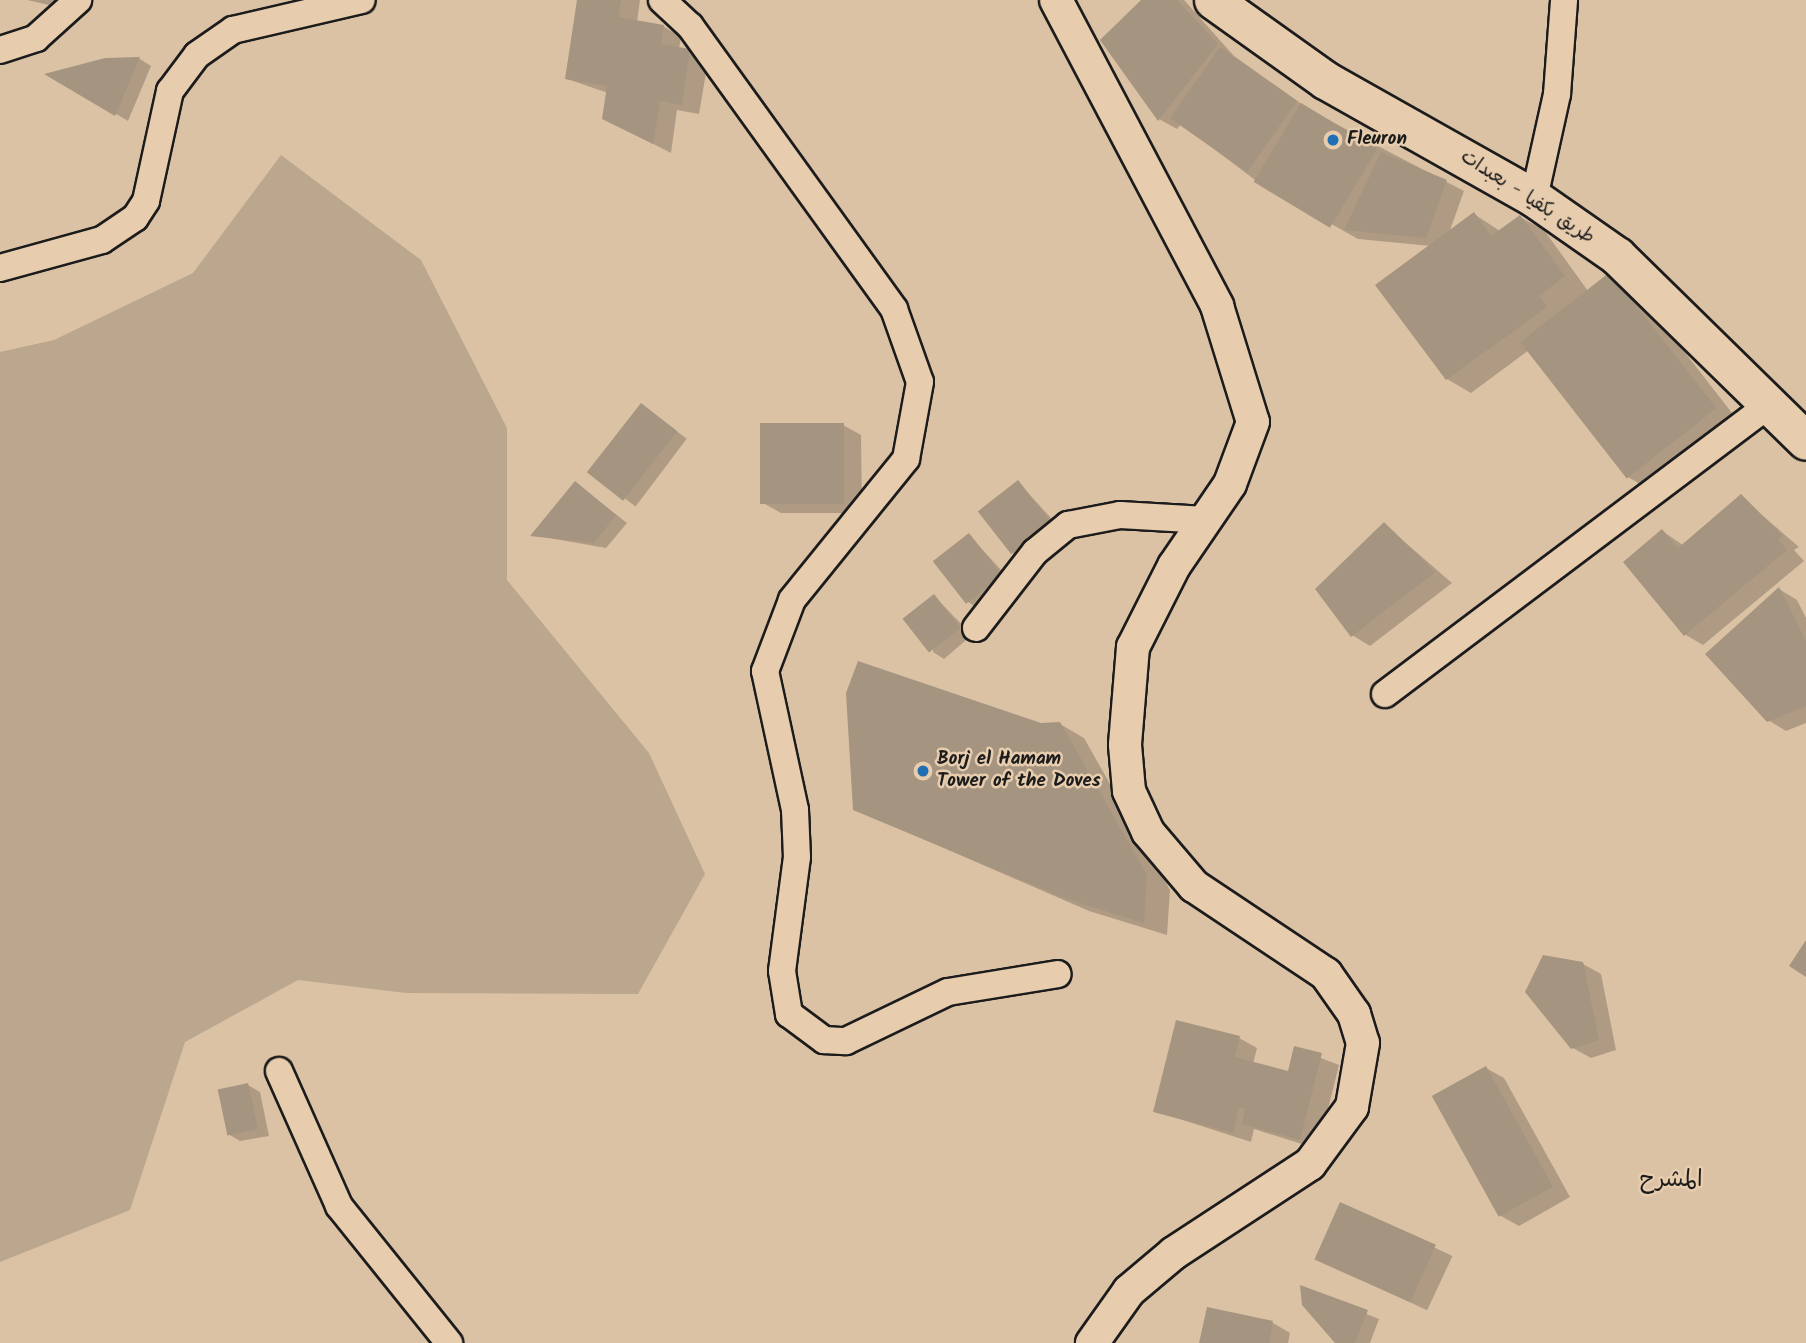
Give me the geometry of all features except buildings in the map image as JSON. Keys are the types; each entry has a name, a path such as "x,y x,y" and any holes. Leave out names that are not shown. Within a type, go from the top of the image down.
{"main road":[{"name":"طريق بكفيا - بعبدات","path":"1213,0 1325,80 1534,198 1617,256 1772,402 1806,441"}],"street":[{"path":"0,50 36,37 78,0"},
{"path":"0,268 102,240 135,218 146,201 170,91 197,55 233,30 362,0"},
{"path":"662,0 690,26 894,309 920,382 906,459 792,600 765,671 795,810 797,858 782,971 789,1014 824,1040 846,1041 948,992 1058,975"},
{"path":"1056,0 1217,306 1246,388 1253,422 1244,453 1206,520 1156,596 1133,647 1125,745 1129,792 1148,832 1194,886 1326,974 1354,1014 1363,1043 1358,1078 1338,1131 1310,1164 1174,1253 1129,1291 1092,1343"},
{"path":"1534,198 1557,94 1564,0"},
{"path":"1385,694 1772,402"},
{"path":"976,628 1035,552 1068,526 1120,514 1206,520"},
{"path":"279,1070 340,1206 449,1343"}],"shaded area":[{"path":"281,155 421,260 507,428 507,580 649,753 705,874 638,994 406,993 298,980 185,1042 130,1210 0,1262 0,352 54,340 193,273"}],"place":[{"name":"Fleuron","path":"1333,140"},
{"name":"Borj el Hamam Tower of the Doves","path":"923,771"}],"district":[{"name":"المشرح","path":"1671,1180"}]}
